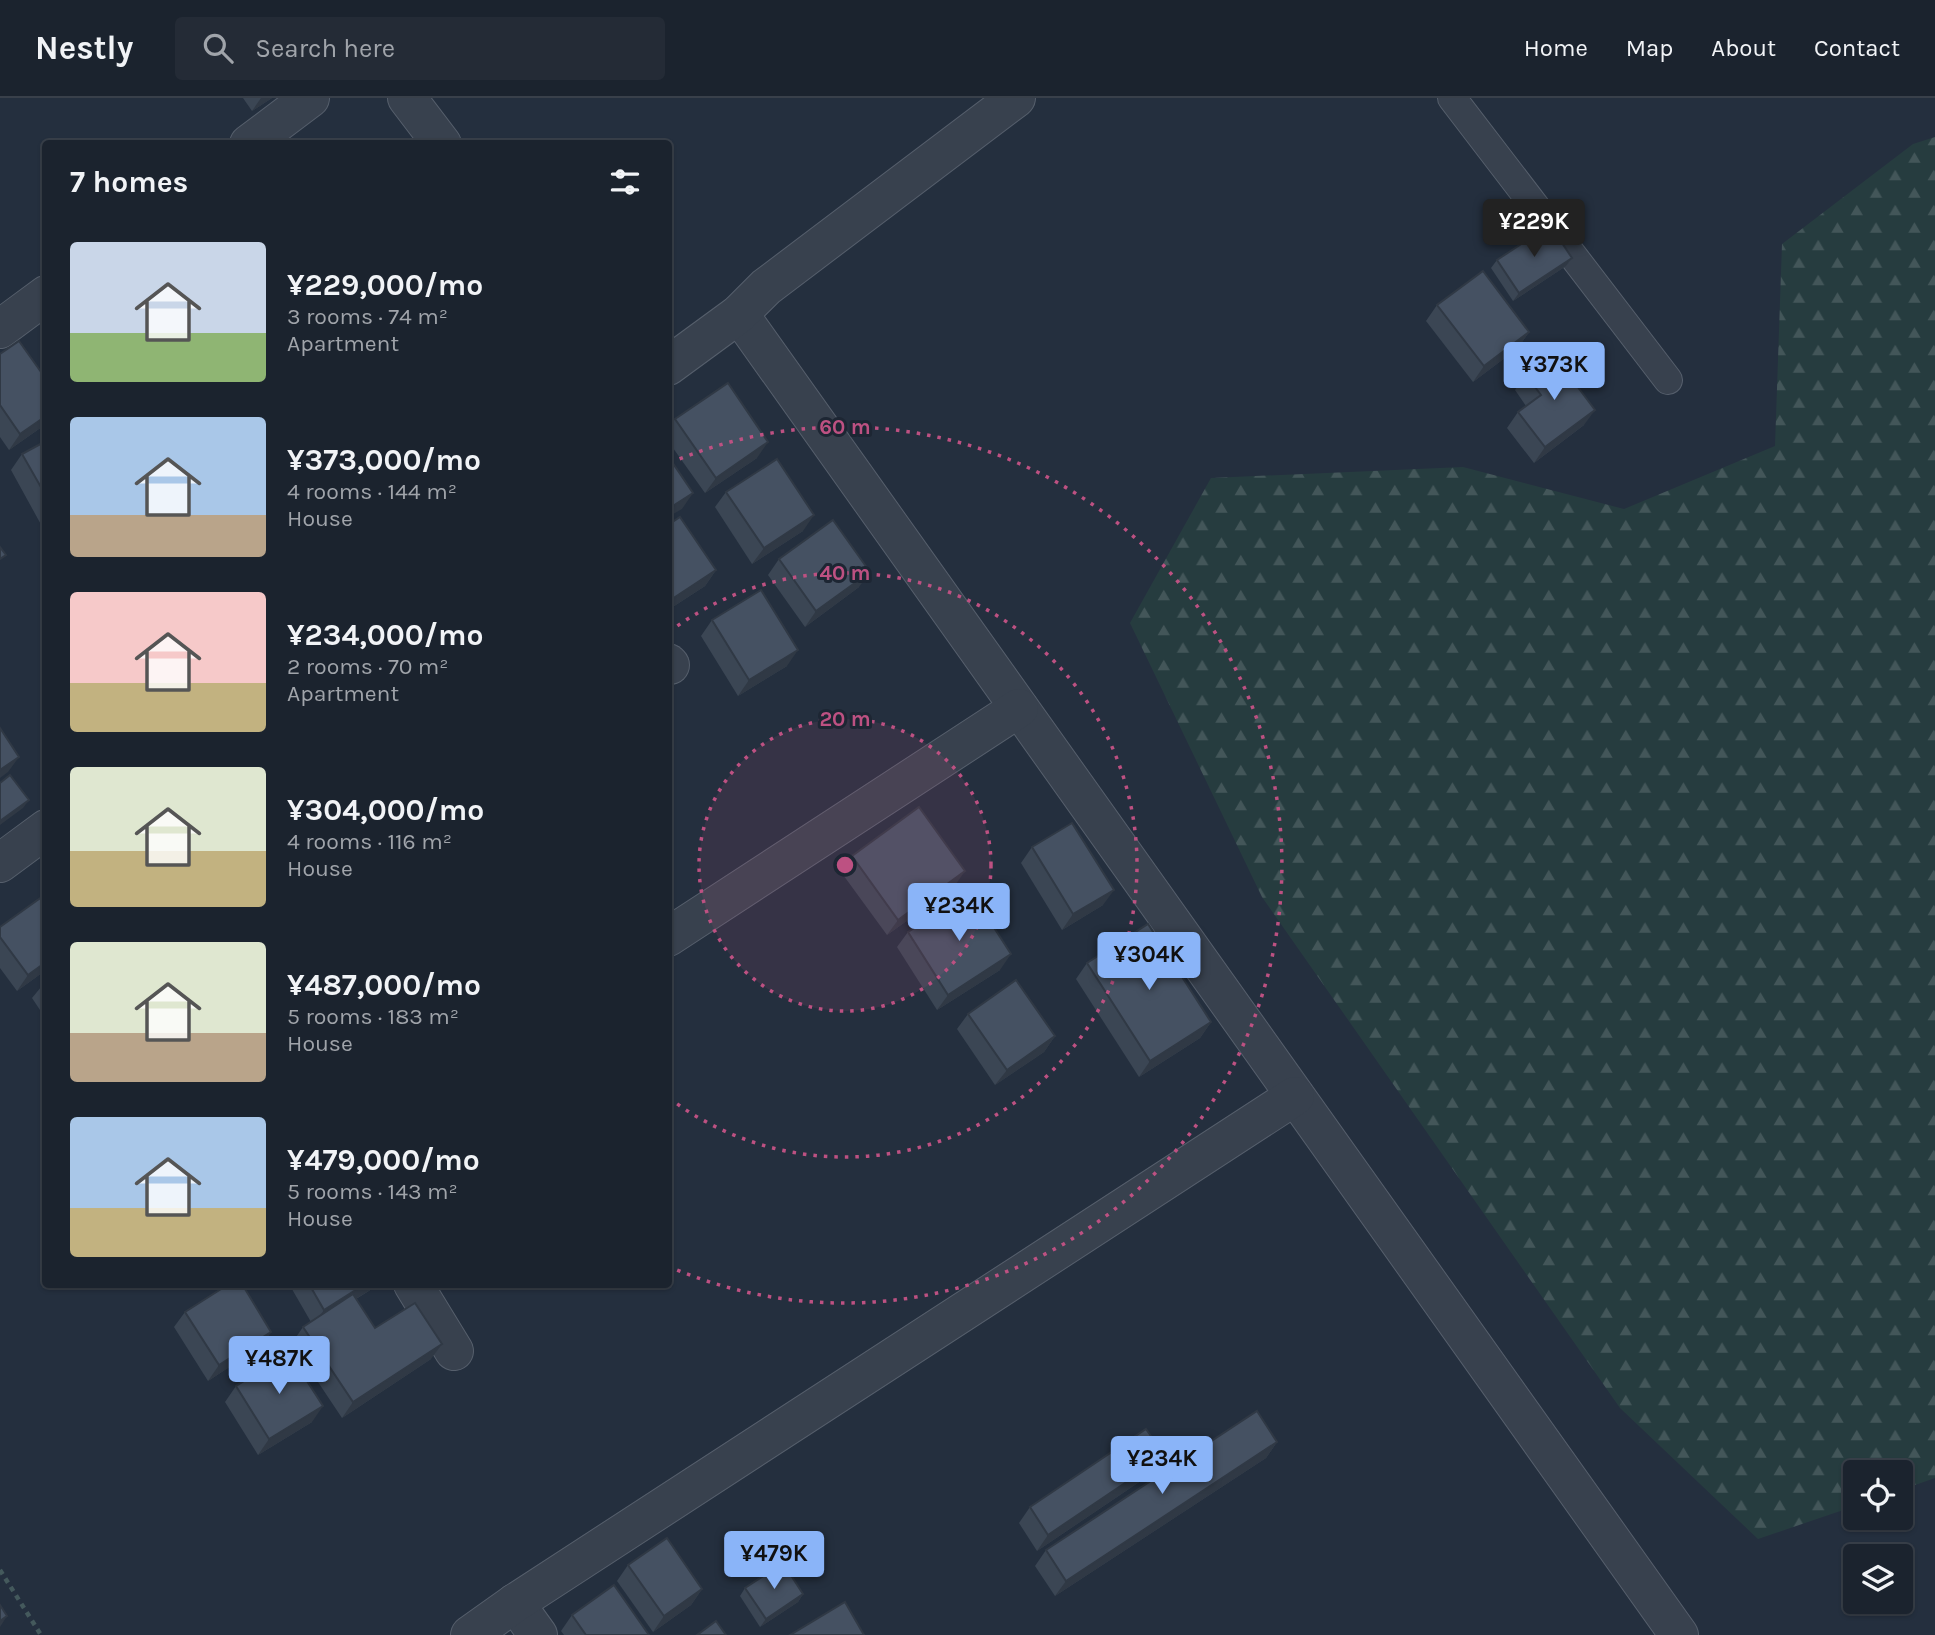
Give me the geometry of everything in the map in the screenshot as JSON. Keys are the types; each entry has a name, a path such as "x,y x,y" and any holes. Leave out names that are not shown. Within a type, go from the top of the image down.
{"street":[{"path":"254,140 310,98"},
{"path":"407,98 439,140"},
{"path":"672,363 739,314 766,287 1016,98"},
{"path":"739,314 1679,1635"},
{"path":"672,934 1020,708"},
{"path":"0,863 42,832"},
{"path":"470,1635 515,1603 1295,1096"},
{"path":"415,1288 454,1350"},
{"path":"515,1603 538,1635"}],"lane":[{"path":"1452,98 1668,380"}],"path":[{"path":"0,1570 41,1635"}],"green space":[{"path":"1935,137 1935,1478 1913,1486 1913,1460 1843,1460 1843,1510 1758,1539 1620,1408 1262,897 1130,623 1211,478 1463,467 1624,509 1775,446 1782,244 1913,144"}],"building":[{"path":"1550,225 1572,258 1519,293 1497,260"},
{"path":"1483,271 1529,332 1484,366 1437,305"},
{"path":"19,341 42,373 42,419 20,434 0,405 0,354"},
{"path":"1553,354 1595,410 1545,447 1518,412 1541,395 1526,375"},
{"path":"728,383 768,442 716,478 675,419"},
{"path":"42,443 42,489 22,454"},
{"path":"777,459 814,515 764,548 726,492"},
{"path":"672,462 693,493 672,506"},
{"path":"680,517 716,570 672,599 672,522"},
{"path":"833,520 870,572 816,611 779,559"},
{"path":"0,547 6,555 0,559"},
{"path":"761,590 798,650 749,680 712,620"},
{"path":"0,728 19,757 0,770"},
{"path":"10,775 29,800 0,821 0,783"},
{"path":"919,807 965,871 898,920 852,856"},
{"path":"1072,823 1114,890 1073,914 1032,847"},
{"path":"971,892 1011,954 948,995 908,932"},
{"path":"42,897 42,965 28,975 0,937 0,927"},
{"path":"1148,924 1211,1022 1150,1061 1087,963"},
{"path":"1016,980 1055,1036 1007,1070 968,1014"},
{"path":"223,1288 244,1288 271,1332 219,1365 185,1312"},
{"path":"311,1288 359,1288 324,1310"},
{"path":"353,1294 375,1328 415,1303 442,1344 353,1402 303,1327"},
{"path":"289,1353 323,1406 269,1439 236,1386"},
{"path":"1257,1411 1277,1442 1066,1581 1046,1550"},
{"path":"1146,1429 1165,1456 1048,1535 1030,1507"},
{"path":"667,1538 702,1589 664,1616 628,1565"},
{"path":"783,1563 803,1594 766,1619 745,1588"},
{"path":"614,1585 649,1635 586,1635 572,1615"},
{"path":"845,1602 864,1635 790,1635"},
{"path":"0,1605 7,1616 0,1621"},
{"path":"716,1621 726,1635 697,1635"}]}
